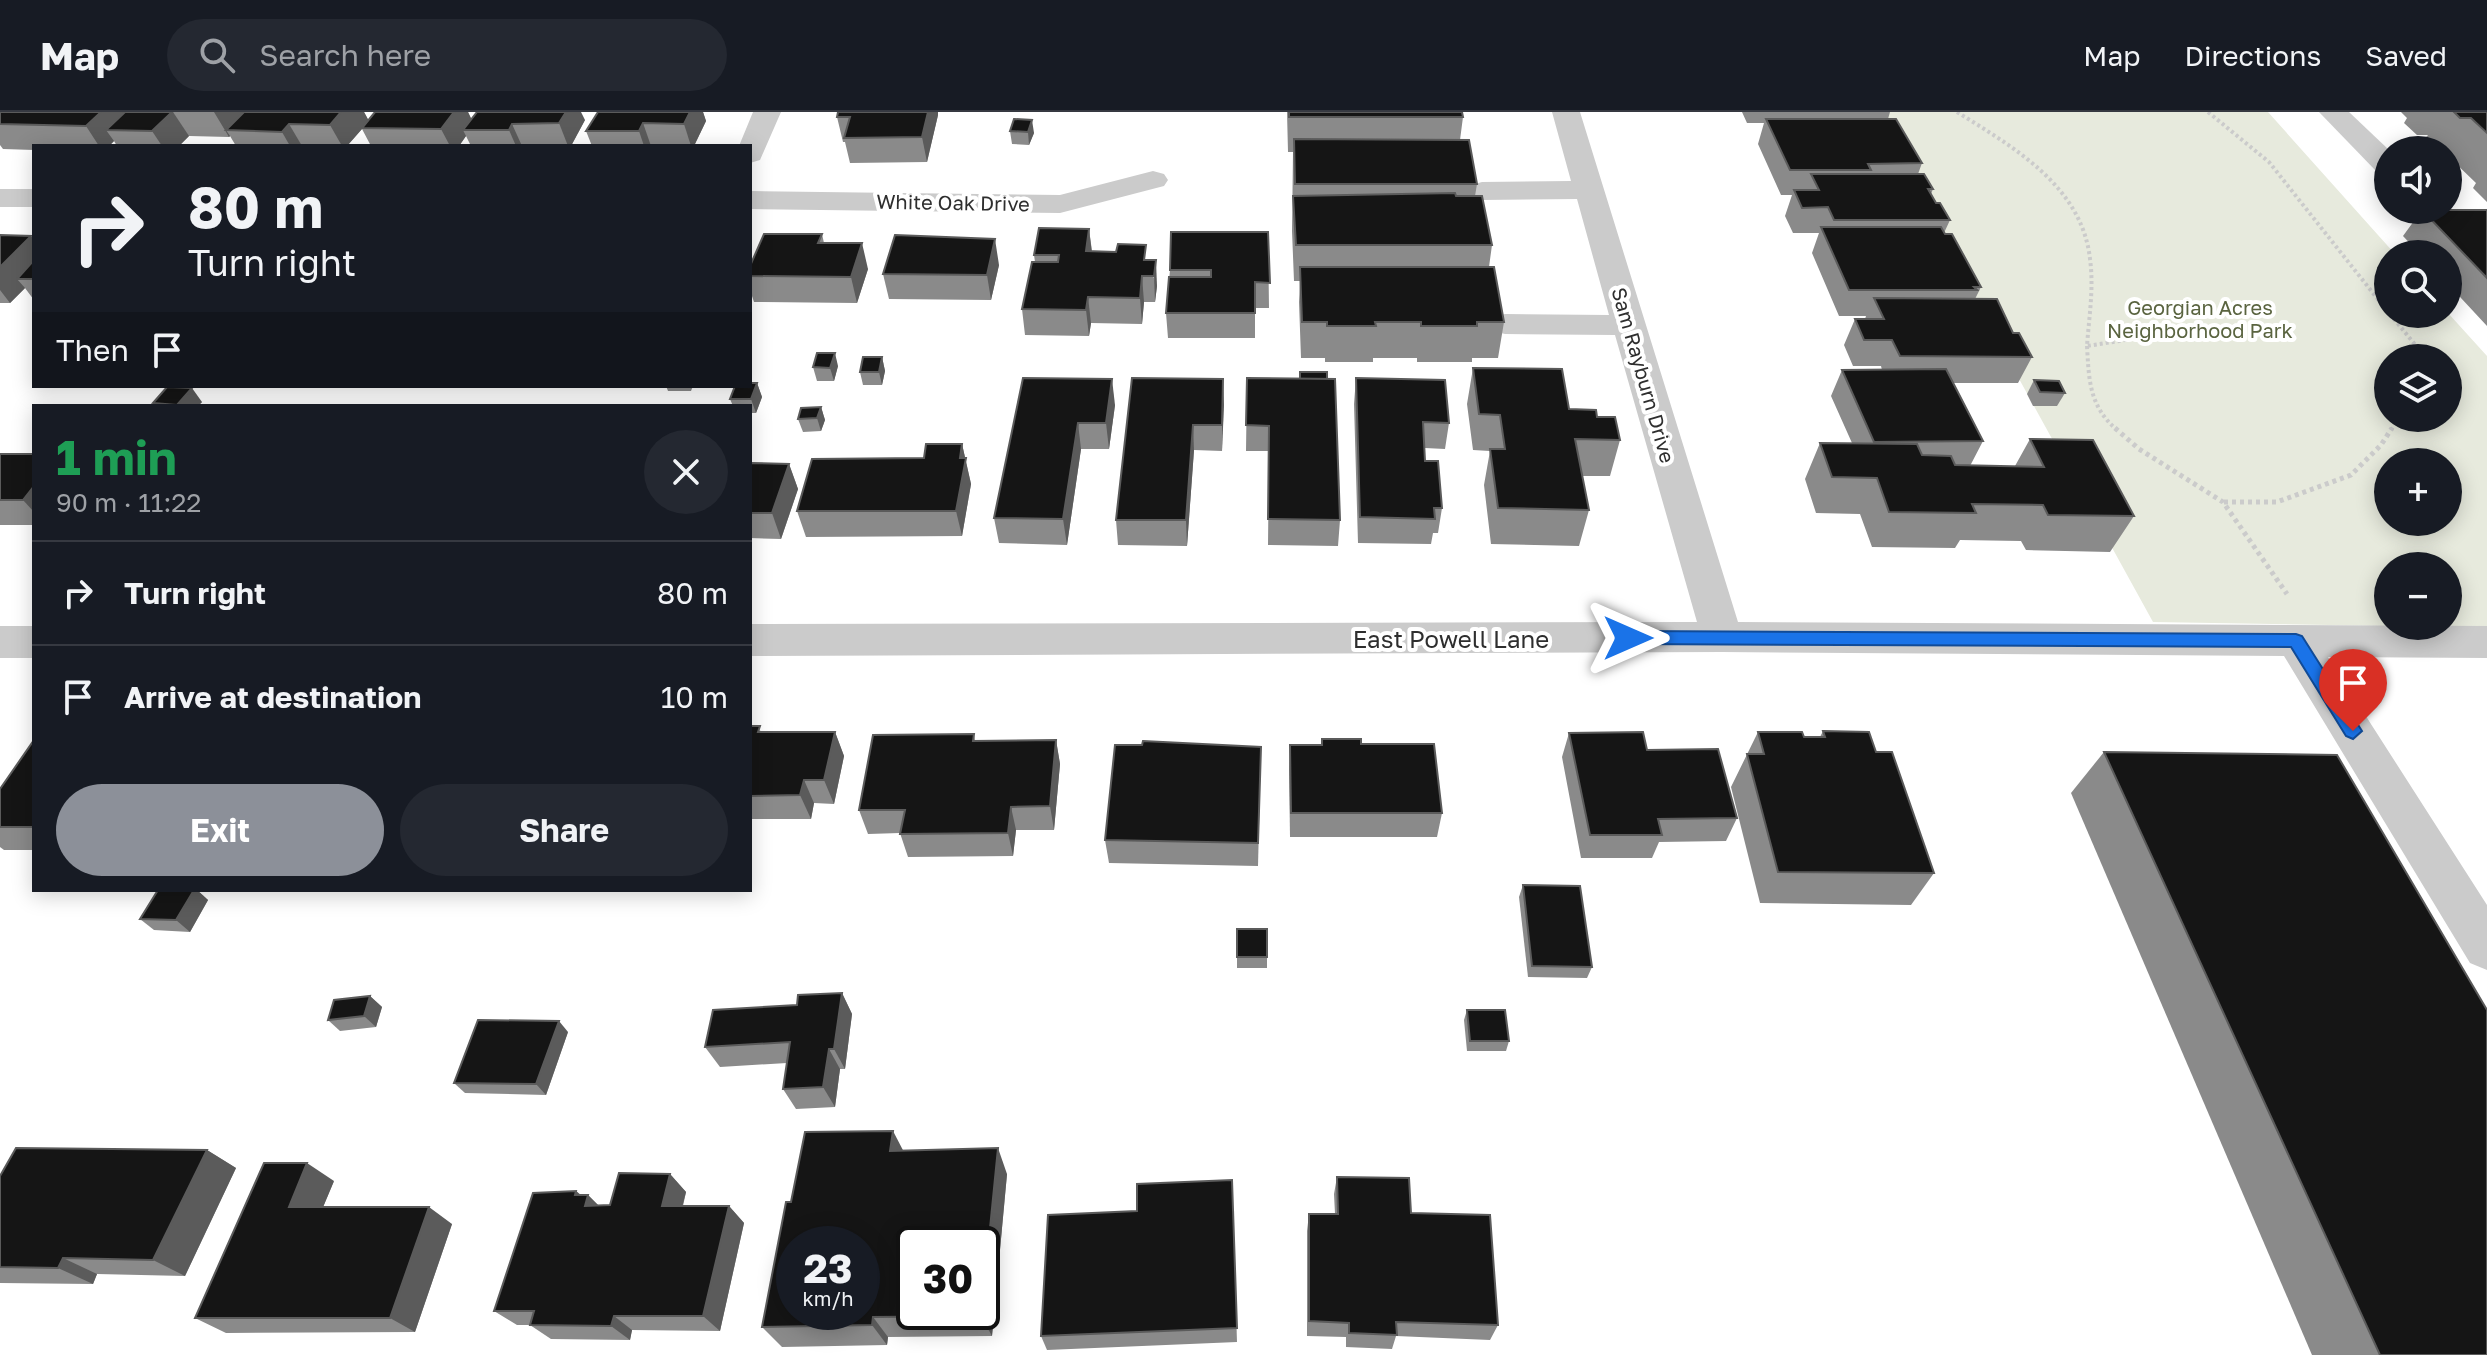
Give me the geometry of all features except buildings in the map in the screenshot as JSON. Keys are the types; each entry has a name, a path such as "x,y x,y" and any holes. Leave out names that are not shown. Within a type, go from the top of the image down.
{"street":[{"path":"752,149 767,112"},
{"name":"Sam Rayburn Drive","path":"1566,112 1722,637"},
{"path":"2333,112 2374,152"},
{"name":"White Oak Drive","path":"752,200 1060,204 1153,180"},
{"path":"1482,191 1589,190"},
{"path":"0,198 32,198"},
{"path":"1505,324 1630,325"},
{"path":"2295,623 2487,948"},
{"name":"East Powell Lane","path":"752,640 1722,637 2295,623 2487,642"},
{"path":"0,642 32,642"}],"path":[{"path":"1957,112 2022,151 2074,206 2090,254 2087,346 2090,392 2109,423 2139,449 2223,502 2295,623"},
{"path":"2208,112 2269,162 2374,294"},
{"path":"2401,328 2414,344"},
{"path":"2087,346 2151,336"},
{"path":"2223,502 2277,502 2351,475 2390,432"}],"green space":[{"name":"Georgian Acres Neighborhood Park","path":"1872,112 2268,112 2382,240 2374,240 2374,328 2462,328 2487,356 2487,627 2462,626 2462,552 2374,552 2374,626 2153,622"}],"route":[{"path":"1628,638 2296,641 2353,731"}]}
